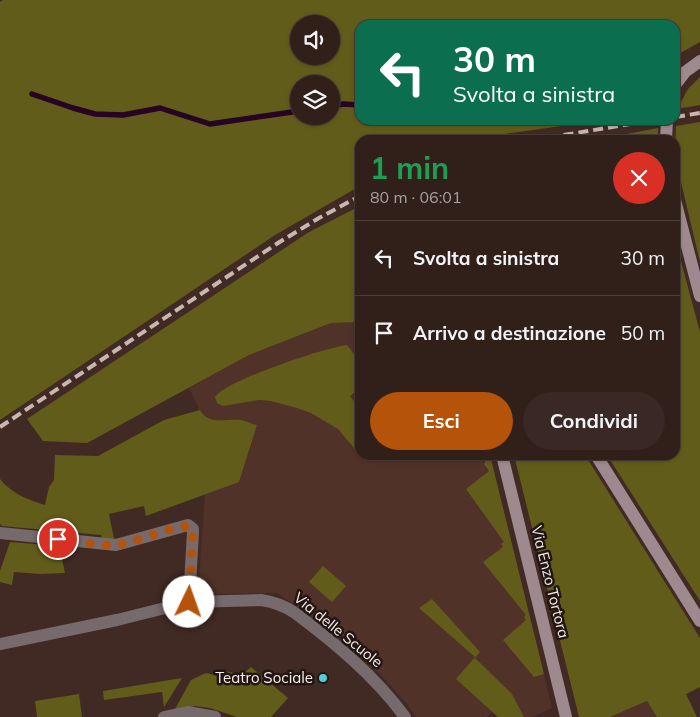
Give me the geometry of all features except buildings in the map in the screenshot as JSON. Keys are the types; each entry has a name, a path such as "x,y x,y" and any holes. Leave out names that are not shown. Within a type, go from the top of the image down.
{"street":[{"path":"680,78 684,72 700,61"},
{"path":"680,219 700,296"},
{"name":"Via Enzo Tortora","path":"503,460 566,717"},
{"path":"599,460 700,621"},
{"path":"0,533 116,545 188,525 193,532 189,602"},
{"name":"Via delle Scuole","path":"0,644 118,620 189,602 261,600 284,606 300,617 372,678 405,717"},
{"path":"164,717 188,712 215,717"}],"shaded area":[{"path":"3,0 700,0 700,42 680,53 680,20 355,20 355,125 569,125 500,135 355,135 355,189 275,235 0,420 0,2"},
{"path":"700,77 700,105 680,108 680,104 688,89"},
{"path":"700,122 700,262 680,178 680,135 676,135 676,126"},
{"path":"658,128 658,135 622,135"},
{"path":"355,209 355,322 331,323 249,355 87,443 43,441 27,419 309,232"},
{"path":"680,258 700,332 700,601 610,460 680,460"},
{"path":"355,322 355,460 491,460 552,708 532,717 524,717 512,694 487,717 416,717 380,674 307,613 277,593 198,594 205,494 239,482 257,425 211,420 202,415 189,388 249,355 331,323"},
{"path":"347,345 355,355 355,392 350,396 355,402 355,449 338,429 311,413 297,408 259,400 223,406 217,403 215,397 237,382 298,358"},
{"path":"200,410 204,415 213,420 241,420 257,425 239,482 146,516 144,506 109,514 114,539 102,539 101,535 2,526 0,524 0,479 20,495 45,505 49,487 54,480 55,455 98,456 164,420"},
{"path":"491,460 544,674 534,677 503,640 526,620 524,617 526,615 483,562 503,547 501,544 504,542 466,489 489,471 484,464 486,461"},
{"path":"515,460 588,460 700,638 700,687 686,694 697,717 657,717 647,701 610,717 579,717"},
{"path":"10,542 59,546 65,573 14,572 12,585 0,582 0,571"},
{"path":"323,566 346,586 332,602 309,582"},
{"path":"432,599 480,652 475,658 512,694 524,717 498,717 456,679 475,657 419,608"},
{"path":"251,667 288,698 271,717 237,717 210,708 194,706 175,709 191,680 206,673 223,677 225,671 242,675"},
{"path":"182,678 164,707 162,692 104,700 103,691"},
{"path":"79,694 82,717 37,717 35,701"},
{"path":"647,701 657,717 610,717"}],"waterway":[{"path":"32,94 95,114 123,115 160,108 210,124 290,112"},
{"path":"340,104 355,105"}],"railway":[{"path":"680,116 700,113"},
{"path":"564,135 624,125"},
{"path":"0,427 278,243 355,199"}],"place":[{"name":"Teatro Sociale","path":"323,678"}],"route":[{"path":"58,539 116,545 151,537 188,525 193,532 189,602"}]}
